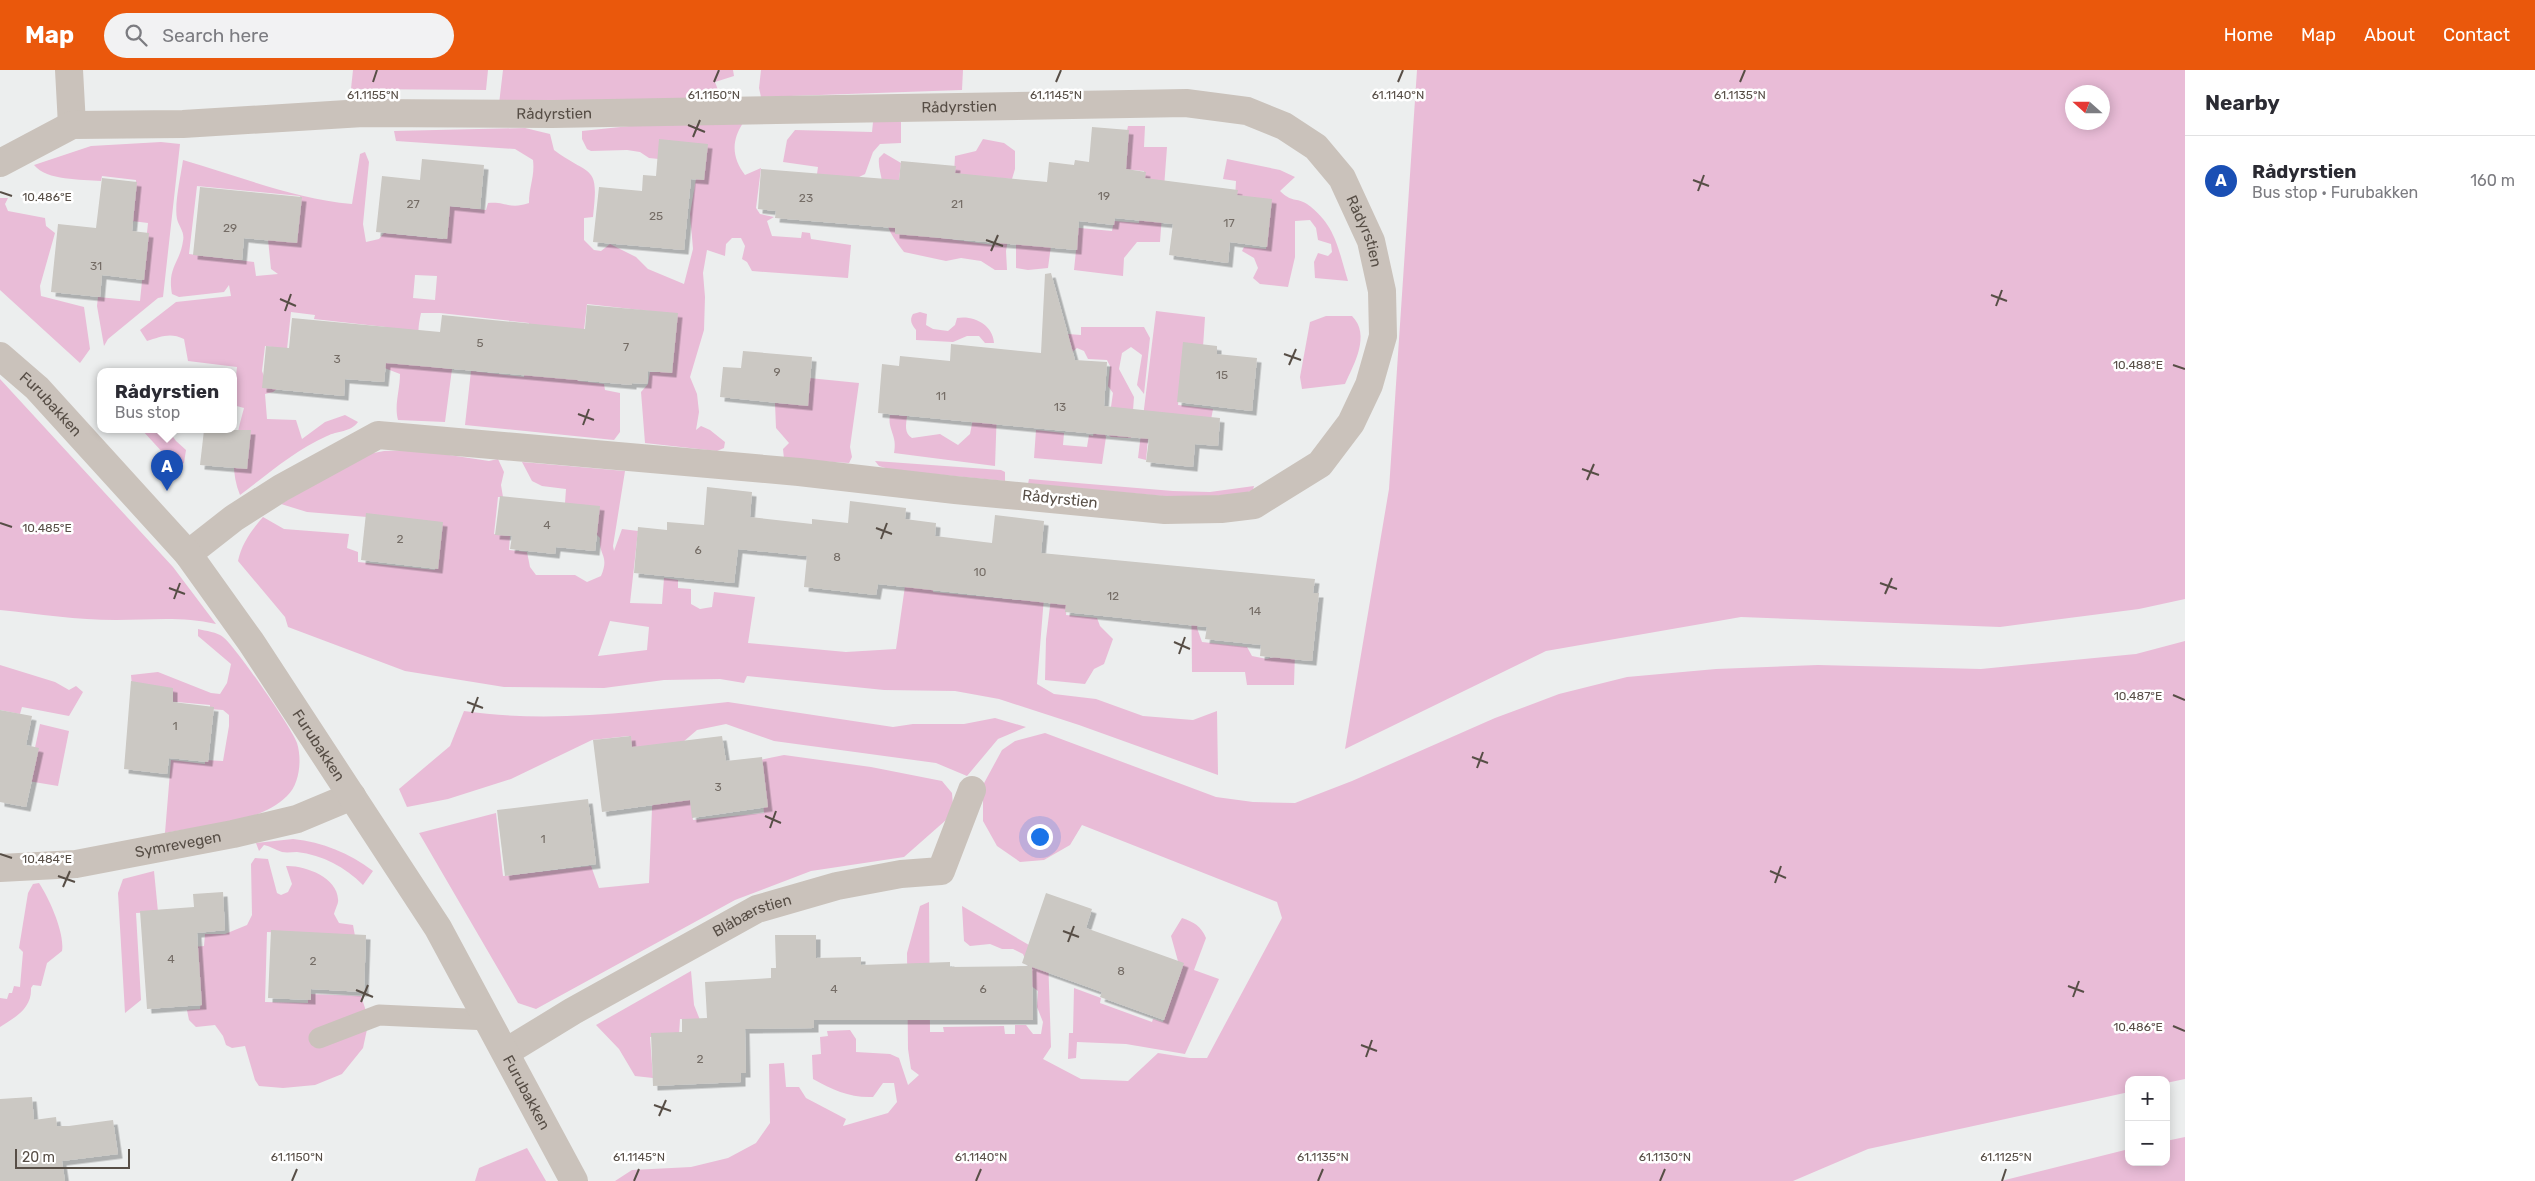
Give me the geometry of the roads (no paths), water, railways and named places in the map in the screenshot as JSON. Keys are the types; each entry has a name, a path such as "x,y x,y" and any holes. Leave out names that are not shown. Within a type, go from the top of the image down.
{"street":[{"path":"69,70 72,124"},
{"name":"Rådyrstien","path":"0,163 72,124 183,124 363,113 513,114 1186,103 1248,111 1284,126 1316,147 1342,178 1371,241 1382,291 1383,336 1369,385 1351,423 1320,464 1254,504 1221,509 1166,510 955,490 799,472 378,435 281,488 234,518 188,554"},
{"name":"Furubakken","path":"0,356 37,388 188,554 251,642 438,928 574,1181"},
{"name":"Blåbærstien","path":"506,1052 573,1010 757,909 837,886 901,874 941,871 972,790"},
{"name":"Symrevegen","path":"0,868 76,864 233,834 297,819 352,796"}],"lane":[{"path":"319,1038 379,1015 489,1020"}],"place":[{"name":"Rådyrstien","path":"167,491"}]}
